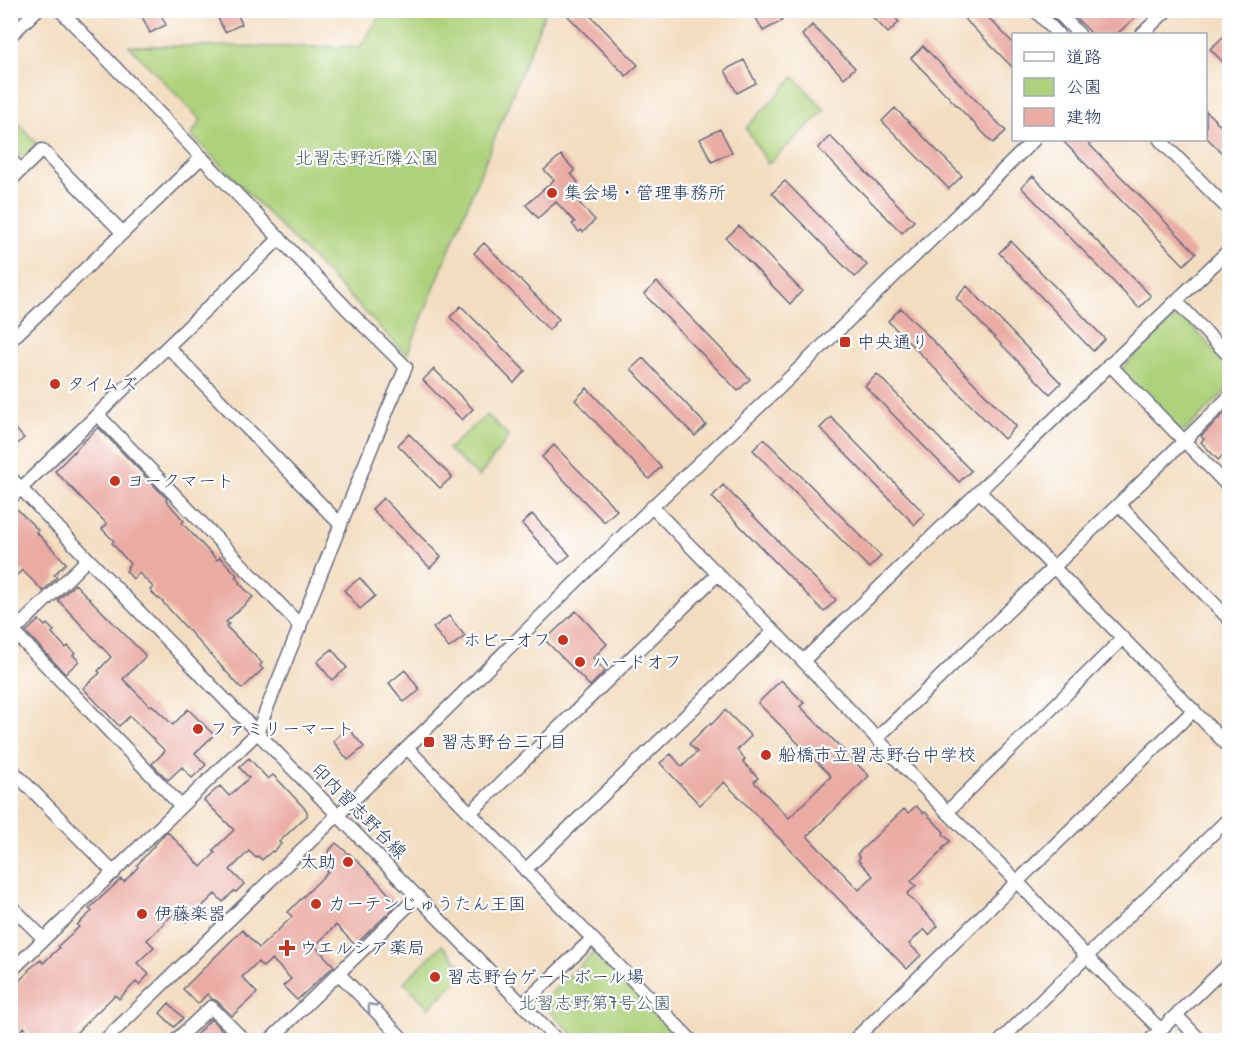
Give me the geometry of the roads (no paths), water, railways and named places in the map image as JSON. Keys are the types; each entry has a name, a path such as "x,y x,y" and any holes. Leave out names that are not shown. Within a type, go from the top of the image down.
{"street":[{"path":"10,36 37,10"},
{"path":"10,972 257,732 406,367 60,10"},
{"path":"1035,10 1057,33"},
{"path":"1056,10 1078,33"},
{"path":"1143,33 1167,10"},
{"path":"105,1041 652,507 778,389 1033,141"},
{"path":"1161,141 1230,211"},
{"path":"10,181 42,150 123,233"},
{"path":"10,341 202,157"},
{"path":"10,159 21,170"},
{"path":"10,500 280,238"},
{"path":"803,661 1230,249"},
{"path":"1176,301 1230,357"},
{"path":"168,347 341,525"},
{"path":"1110,364 1230,488"},
{"path":"877,738 1230,396"},
{"path":"98,415 294,619 300,628"},
{"name":"印内習志野台線","path":"10,477 557,1041"},
{"path":"979,491 1230,748"},
{"path":"1119,505 1230,621"},
{"path":"652,507 947,812 1017,881 1086,956 1161,1030"},
{"path":"88,560 12,634 181,806"},
{"path":"470,813 718,574"},
{"path":"525,870 773,632"},
{"path":"947,812 1122,639"},
{"path":"854,1041 1194,710"},
{"path":"407,748 691,1041"},
{"path":"10,768 114,873"},
{"path":"1001,1041 1230,817"},
{"path":"270,1041 418,896"},
{"path":"10,905 44,939"},
{"path":"522,1005 592,939"},
{"path":"1150,1041 1230,963"},
{"path":"339,974 397,1038"},
{"path":"176,1041 211,1006 244,1041"},
{"path":"1176,1015 1200,1041"}],"place":[{"name":"集会場・管理事務所","path":"552,193"},
{"name":"中央通り","path":"845,342"},
{"name":"タイムズ","path":"55,384"},
{"name":"ヨークマート","path":"115,481"},
{"name":"ホビーオフ","path":"563,640"},
{"name":"ハードオフ","path":"580,662"},
{"name":"ファミリーマート","path":"198,729"},
{"name":"習志野台三丁目","path":"429,742"},
{"name":"船橋市立習志野台中学校","path":"766,755"},
{"name":"太助","path":"348,862"},
{"name":"カーテンじゅうたん王国","path":"316,904"},
{"name":"伊藤楽器","path":"142,914"},
{"name":"ウエルシア薬局","path":"287,948"},
{"name":"習志野台ゲートボール場","path":"435,977"}],"park label":[{"name":"北習志野近隣公園","path":"367,158"},
{"name":"北習志野第7号公園","path":"595,1003"}]}
